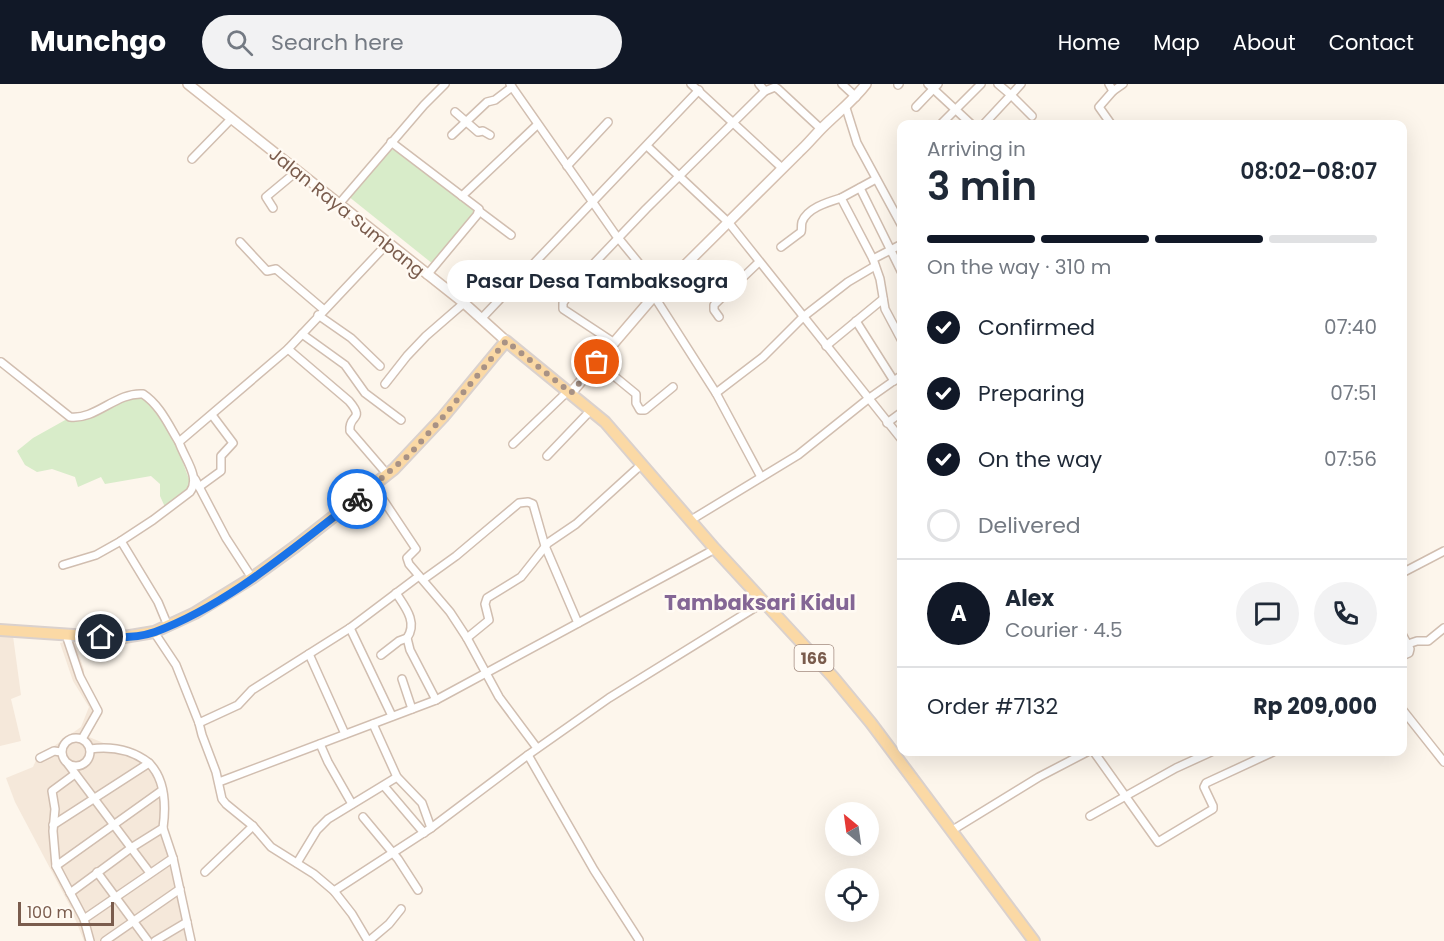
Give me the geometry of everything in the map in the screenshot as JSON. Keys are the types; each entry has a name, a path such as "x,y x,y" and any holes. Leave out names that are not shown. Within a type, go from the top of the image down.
{"main road":[{"name":"166","path":"506,341 605,422 715,549 833,677 871,723 1034,941"},
{"path":"0,630 120,638 154,632 195,613 252,578 374,486 409,455 506,341"}],"street":[{"name":"Jalan Raya Sumbang","path":"188,84 296,172 464,303 506,341"},
{"path":"339,204 391,142 446,84"},
{"path":"691,84 782,168"},
{"path":"759,84 765,90"},
{"path":"842,84 856,97"},
{"path":"513,444 570,392 657,293 782,168 814,140 821,129 846,108 866,84"},
{"path":"945,120 981,84"},
{"path":"998,84 1032,116"},
{"path":"988,120 1021,84"},
{"path":"1108,120 1099,107 1111,88 1123,84"},
{"path":"452,135 487,102 495,100 511,86 657,293 716,393 761,477"},
{"path":"916,106 933,86 967,120"},
{"path":"614,342 563,309 562,306 581,277 618,238 765,90 775,87 778,89 821,129"},
{"path":"481,319 699,90"},
{"path":"846,108 857,143 897,217"},
{"path":"455,112 478,132 483,131 490,135"},
{"path":"192,159 231,119"},
{"path":"567,166 608,122"},
{"path":"462,196 537,125"},
{"path":"391,142 511,235"},
{"path":"646,146 729,222 897,434"},
{"path":"273,208 266,197 296,172"},
{"path":"781,247 801,232 803,221 813,210 876,179"},
{"path":"860,188 897,263"},
{"path":"841,198 874,263 880,279 885,309 897,332"},
{"path":"427,275 479,211"},
{"path":"240,242 267,271 276,269 380,366"},
{"path":"179,442 288,349 387,244"},
{"path":"716,393 763,357 803,317 897,246"},
{"path":"719,318 714,305 759,262"},
{"path":"826,346 883,299"},
{"path":"385,384 426,336 464,303"},
{"path":"856,321 894,381"},
{"path":"302,334 345,365 365,393 401,420"},
{"path":"288,349 349,401 357,414 350,424 350,431 387,474"},
{"path":"1,362 70,417 85,416 127,396 143,394 150,399 179,442 197,483 226,538 252,578"},
{"path":"597,362 636,394 636,404 640,410 645,410 673,387"},
{"path":"691,520 798,455 897,379"},
{"path":"547,456 591,410"},
{"path":"63,566 96,555 121,541 190,492 197,483 221,471 221,456 232,442 212,415"},
{"path":"887,423 897,416"},
{"path":"467,638 489,620 485,604 487,598 522,578 545,546 576,524 642,464"},
{"path":"374,486 416,549 406,560 467,638 515,720 537,748"},
{"path":"199,723 238,705 252,690 350,628 396,593 456,556 522,502 533,504 545,546 578,623"},
{"path":"121,541 158,602 168,626"},
{"path":"219,782 436,700 715,549"},
{"path":"1407,570 1444,551"},
{"path":"381,654 407,638 412,629 408,610 396,593"},
{"path":"334,891 424,833 537,748 609,698 764,602"},
{"path":"350,628 392,717"},
{"path":"1407,653 1410,651 1408,644 1417,640 1428,641 1444,628"},
{"path":"154,632 176,665 199,723 219,782 222,798 226,804 253,826 271,847 314,873 334,891 369,941 389,924 401,909"},
{"path":"64,635 80,677 98,711 82,739"},
{"path":"407,638 410,650 436,700"},
{"path":"309,654 345,734"},
{"path":"402,679 412,709"},
{"path":"1407,715 1444,762"},
{"path":"373,724 398,777 422,804 431,828"},
{"path":"68,764 77,766 86,762 90,749 86,741 77,737 68,740 61,752 62,757 150,873"},
{"path":"320,744 352,804"},
{"path":"90,749 115,748 134,754 149,763 160,780 165,814 164,828 191,941"},
{"path":"40,758 54,751 61,752"},
{"path":"528,755 594,870 639,940"},
{"path":"951,831 1039,777 1079,756"},
{"path":"1097,756 1156,840 1160,842 1213,809 1204,787 1206,783 1265,756"},
{"path":"1090,816 1202,756"},
{"path":"53,825 149,763"},
{"path":"75,774 52,791 55,809 53,825 56,866 84,919 90,941"},
{"path":"297,863 321,825 398,777"},
{"path":"384,786 424,833"},
{"path":"56,866 161,791"},
{"path":"363,817 393,853 418,890"},
{"path":"205,872 253,826"},
{"path":"70,893 131,848 164,828"},
{"path":"84,919 173,858"},
{"path":"97,873 147,941"},
{"path":"105,941 180,889"},
{"path":"155,941 187,922"}],"shaded area":[{"path":"0,636 13,636 21,695 11,699 21,741 0,746"},
{"path":"74,639 84,670 84,680 100,708 89,737 150,762 161,785 163,830 189,941 84,941 70,906 15,802 6,778 33,767 37,758 81,727 89,707 73,681 60,643"}],"green space":[{"path":"389,149 394,150 475,211 474,216 433,264 348,196"},
{"path":"135,395 149,399 176,443 191,485 188,490 165,507 160,496 160,484 151,476 105,484 101,477 78,487 75,477 52,469 37,472 25,465 17,451 33,438 67,419 82,420"}],"way so far":[{"path":"357,499 409,455 506,341 571,393 597,362"}],"place":[{"name":"Pasar Desa Tambaksogra","path":"597,362"}],"district":[{"name":"Tambaksari Kidul","path":"760,602"}],"route":[{"path":"101,637 118,638 154,632 195,613 252,578 357,499"}]}
